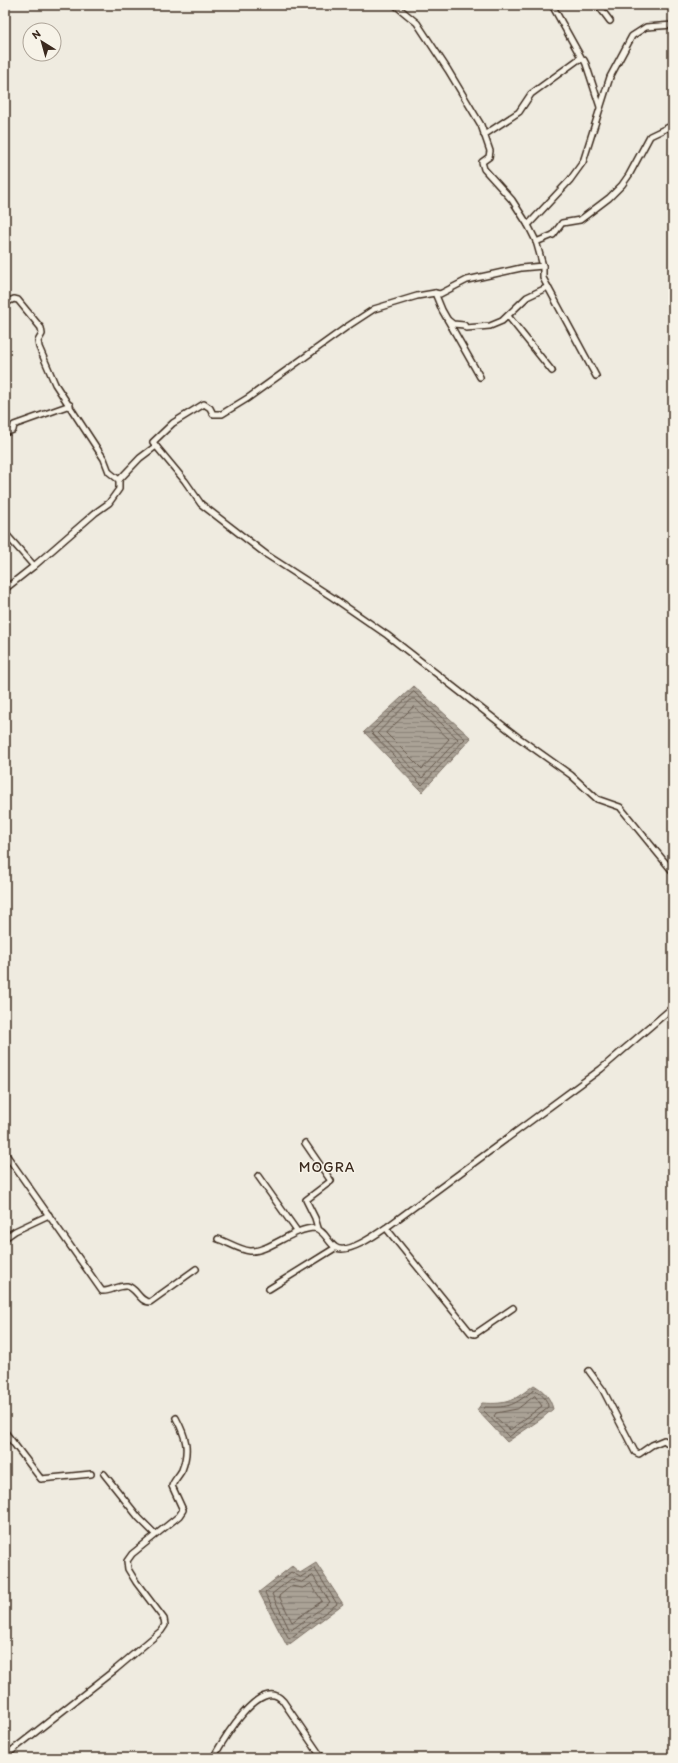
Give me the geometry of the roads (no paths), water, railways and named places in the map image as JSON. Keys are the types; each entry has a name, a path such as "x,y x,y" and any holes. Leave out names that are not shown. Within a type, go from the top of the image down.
{"street":[{"path":"395,5 413,19 421,28 481,125 490,151 489,157 482,162 484,169 512,200 533,232 543,266 543,278 596,376"},
{"path":"552,5 586,64 600,107"},
{"path":"598,5 610,21"},
{"path":"528,225 570,180 583,162 610,77 632,36 646,27 673,25"},
{"path":"484,135 519,112 531,94 582,59"},
{"path":"536,242 553,235 562,223 580,220 609,198 622,185 650,136 673,125"},
{"path":"543,266 498,272 467,280 440,294 435,293 417,296 374,309 248,398 222,414 213,414 210,408 204,404 160,434 153,442 185,480 201,504 266,555 332,597 387,635 519,738 571,775 597,799 620,807 673,872"},
{"path":"448,320 453,324 472,328 490,326 508,316 527,297 548,287"},
{"path":"435,293 448,320 480,377"},
{"path":"5,304 14,299 18,300 41,328 42,334 38,341 40,350 55,384 104,459 109,472 119,480"},
{"path":"508,316 552,371"},
{"path":"5,433 13,430 14,425 70,405"},
{"path":"5,589 109,502 119,489 119,480 140,458 156,446"},
{"path":"5,533 34,566"},
{"path":"305,1143 331,1181 306,1200 318,1228 335,1248 343,1250 348,1249 386,1228 601,1069 673,1007"},
{"path":"5,1153 54,1226 102,1290 106,1291 126,1286 131,1288 144,1301 150,1302 196,1269"},
{"path":"258,1176 297,1231"},
{"path":"5,1238 48,1215"},
{"path":"218,1239 246,1250 254,1251 297,1231 318,1228"},
{"path":"386,1228 471,1333 475,1334 513,1308"},
{"path":"269,1288 335,1248"},
{"path":"589,1371 603,1390 634,1452 639,1454 652,1445 664,1440 673,1447"},
{"path":"5,1756 116,1669 161,1632 165,1625 164,1619 136,1582 127,1565 128,1558 155,1534 179,1516 183,1510 172,1486 182,1469 187,1449 186,1439 176,1418"},
{"path":"5,1432 41,1479 91,1474"},
{"path":"104,1474 155,1534"},
{"path":"213,1758 229,1730 252,1704 261,1698 272,1694 279,1697 283,1701 322,1758"}],"water":[{"path":"414,686 471,738 422,792 364,732"},
{"path":"534,1385 546,1395 553,1409 507,1442 477,1410 482,1403 499,1403 516,1398"},
{"path":"316,1563 343,1604 287,1646 259,1592 292,1566 300,1573"}],"district":[{"name":"MOGRA","path":"327,1167"}]}
